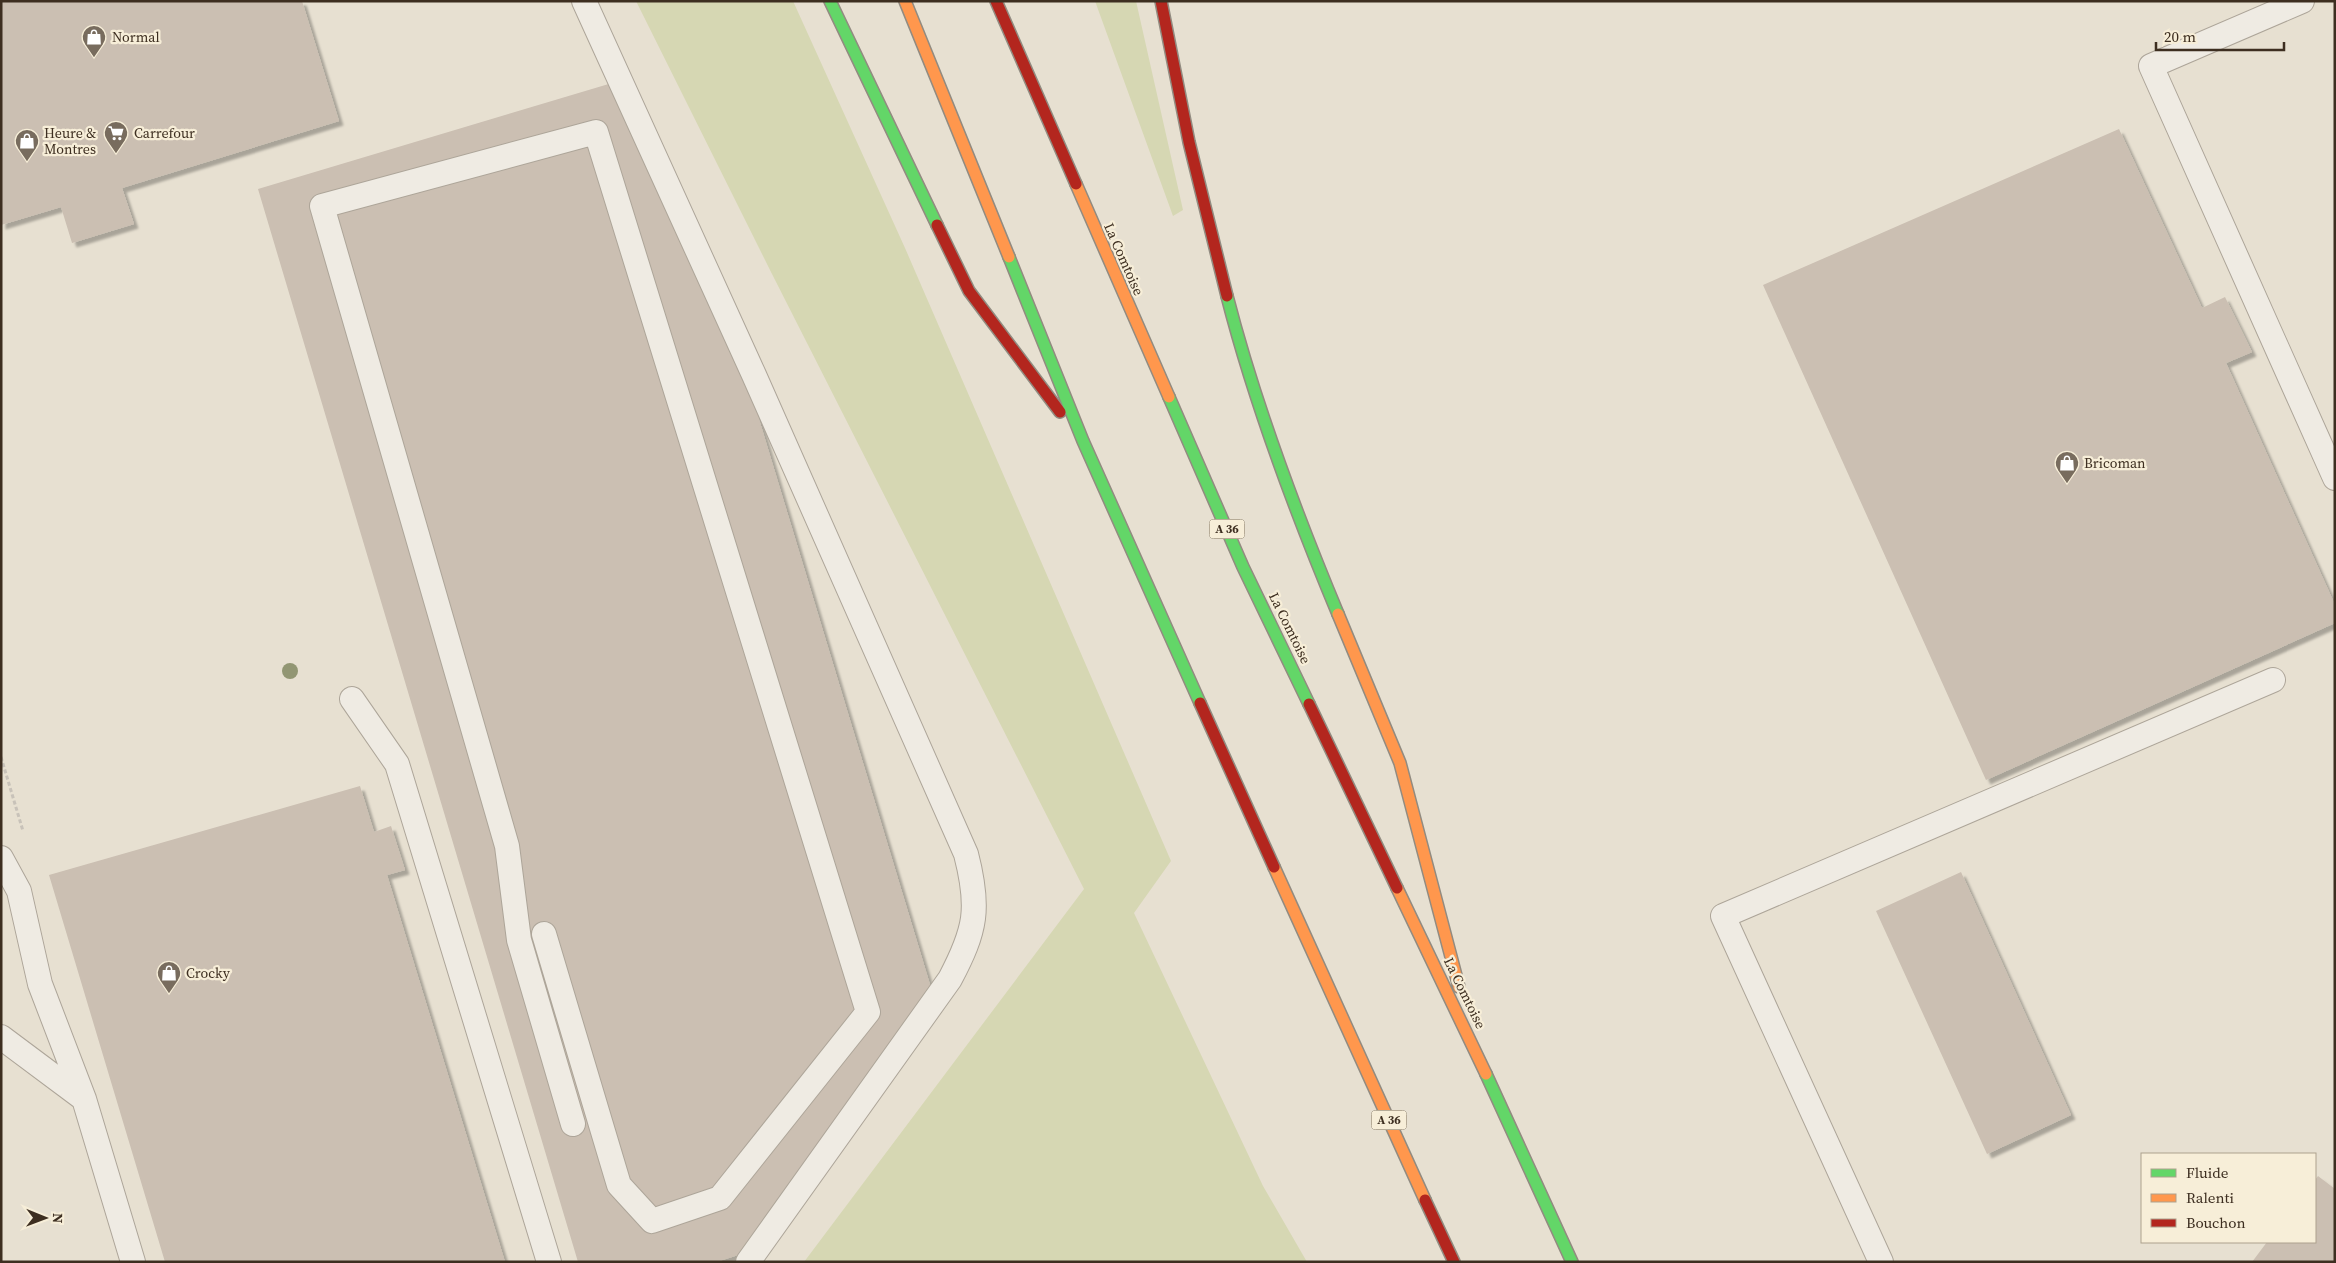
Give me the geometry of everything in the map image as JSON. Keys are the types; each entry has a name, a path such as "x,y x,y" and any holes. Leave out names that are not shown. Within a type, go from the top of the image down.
{"highway":[{"path":"830,1 969,292 1082,441"},
{"name":"A 36","path":"905,1 1082,441 1323,978 1454,1262"},
{"name":"La Comtoise","path":"996,1 1244,567 1475,1049 1572,1262"},
{"path":"1161,1 1189,142 1244,362 1312,551 1400,763 1475,1049"}],"lane":[{"path":"584,1 966,854 974,887 974,919 964,951 950,979 748,1262"},
{"path":"2302,1 2151,66 2335,478"},
{"path":"544,934 619,1185 652,1221 720,1198 868,1012 596,132 322,206 507,846 519,940 573,1124"},
{"path":"1881,1262 1723,916 2273,680"},
{"path":"352,699 397,764 550,1262"},
{"path":"1,858 19,891 40,984 84,1099 132,1262"},
{"path":"1,1037 84,1099"}],"path":[{"path":"1,757 24,833"}],"green space":[{"path":"636,1 793,1 905,248 1171,861 1134,913 1263,1186 1307,1262 804,1262 1084,889 772,274"},
{"path":"1095,1 1136,1 1183,210 1173,216"}],"building":[{"name":"Carrefour","path":"1,1 302,1 339,121 122,188 134,224 72,243 61,207 1,225"},
{"path":"612,83 755,406 931,988 738,1255 716,1262 578,1262 258,189"},
{"name":"Bricoman","path":"2119,129 2202,308 2225,297 2252,352 2226,363 2335,605 2335,623 1986,780 1763,285"},
{"path":"360,786 374,832 391,826 405,870 387,875 505,1262 165,1262 49,875"},
{"path":"1961,872 2071,1115 1987,1154 1876,911"},
{"path":"2318,1176 2335,1189 2335,1262 2252,1262 2266,1243 2316,1243 2316,1179"}],"traffic: fast":[{"path":"830,1 937,225"},
{"path":"1009,257 1083,441 1200,703"},
{"path":"1227,296 1263,417 1306,536 1338,614"},
{"path":"1169,397 1243,567 1309,704"},
{"path":"1486,1074 1572,1262"}],"traffic: slow":[{"path":"905,1 1009,257"},
{"path":"1076,184 1169,397"},
{"path":"1338,614 1400,763 1459,987"},
{"path":"1274,867 1425,1200"},
{"path":"1397,888 1486,1074"}],"traffic: jam":[{"path":"996,1 1076,184"},
{"path":"1161,1 1189,142 1227,296"},
{"path":"937,225 969,291 1060,412"},
{"path":"1200,703 1274,867"},
{"path":"1309,704 1397,888"},
{"path":"1425,1200 1454,1262"}],"place":[{"name":"Normal","path":"94,58"},
{"name":"Carrefour","path":"116,154"},
{"name":"Heure & Montres","path":"27,162"},
{"name":"Bricoman","path":"2067,484"},
{"name":"Crocky","path":"169,994"}]}
